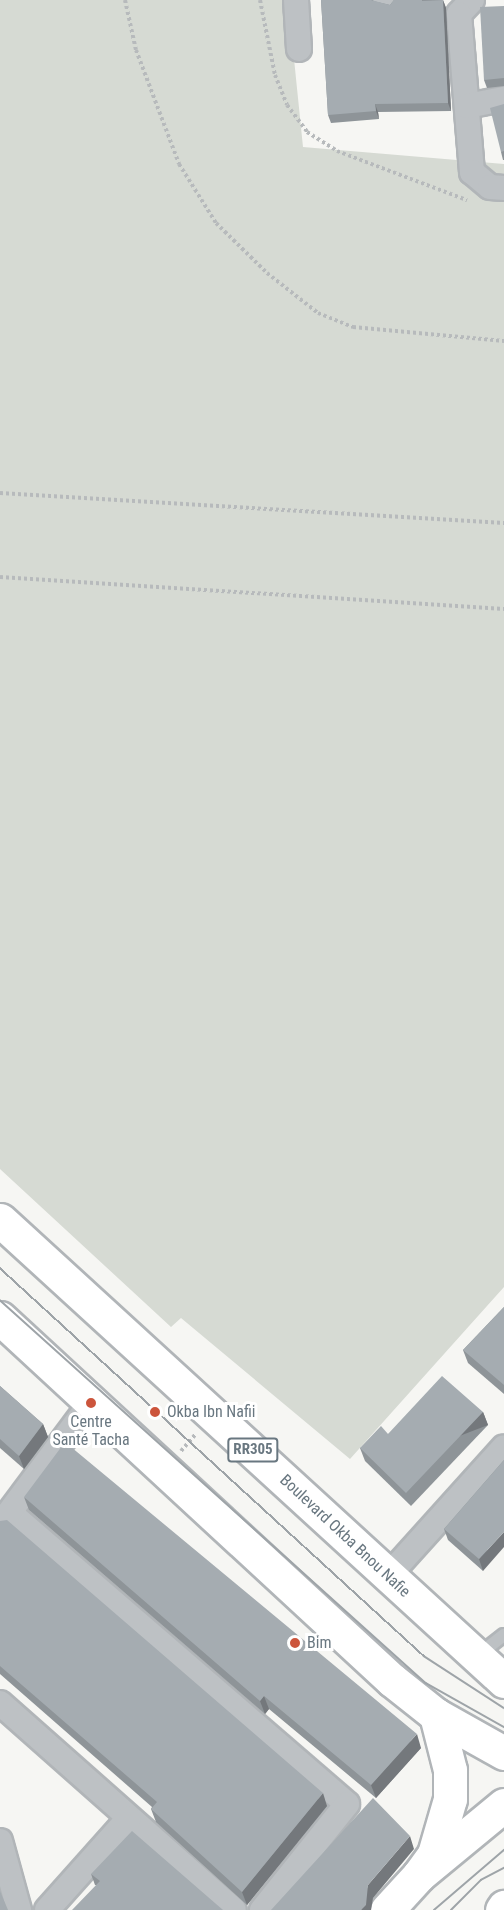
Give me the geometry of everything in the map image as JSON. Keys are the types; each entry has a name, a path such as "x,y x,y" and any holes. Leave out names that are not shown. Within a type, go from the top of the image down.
{"main road":[{"name":"Boulevard Okba Bnou Nafie","path":"0,1220 504,1681"},
{"path":"0,1318 91,1403 166,1467 392,1680 436,1715 504,1753"},
{"path":"387,1910 419,1875 434,1854 450,1799 450,1770 436,1715"},
{"path":"419,1875 504,1805"}],"street":[{"path":"296,0 299,49"},
{"path":"472,0 459,14 471,172 490,187 504,188"},
{"path":"467,106 504,99"},
{"path":"91,1403 5,1519 347,1804 261,1910"},
{"path":"388,1576 504,1447"},
{"path":"0,1703 234,1910"},
{"path":"47,1910 129,1818"},
{"path":"0,1841 4,1868 19,1910"}],"lane":[{"path":"476,1656 504,1635"}],"path":[{"path":"125,0 136,50 179,164 216,223 267,273 318,314 353,327 504,341"},
{"path":"260,0 275,75 287,105 307,132 337,151 473,202"},
{"path":"0,493 504,523"},
{"path":"0,577 504,609"},
{"path":"166,1467 214,1414"}],"shaded area":[{"path":"0,0 288,0 303,147 504,164 504,1287 350,1459 181,1318 171,1327 0,1169"}],"building":[{"path":"321,0 371,0 390,5 394,0 443,0 448,103 375,104 376,111 328,115"},
{"path":"504,6 504,78 484,80 480,7"},
{"path":"504,104 504,151 501,152 490,108"},
{"path":"504,1307 504,1385 463,1350"},
{"path":"442,1376 483,1412 406,1493 360,1448 381,1426 388,1434"},
{"path":"0,1386 43,1424 19,1456 0,1439"},
{"path":"65,1442 417,1734 371,1785 264,1696 260,1701 24,1497"},
{"path":"504,1460 504,1532 479,1559 444,1529"},
{"path":"7,1520 323,1793 242,1892 151,1809 157,1802 0,1666 0,1521"},
{"path":"373,1798 410,1836 368,1885 366,1905 361,1910 271,1910"},
{"path":"132,1831 223,1910 72,1910 100,1881 91,1874"},
{"path":"0,1891 8,1910 0,1910"}],"tram line":[{"path":"0,1268 424,1656 504,1708"},
{"path":"0,1300 426,1683 504,1727"},
{"path":"434,1910 504,1850"},
{"path":"451,1910 481,1880 504,1868"}],"place":[{"name":"Centre Santé Tacha","path":"91,1403"},
{"name":"Okba Ibn Nafii","path":"155,1412"},
{"name":"Bim","path":"295,1643"}]}
